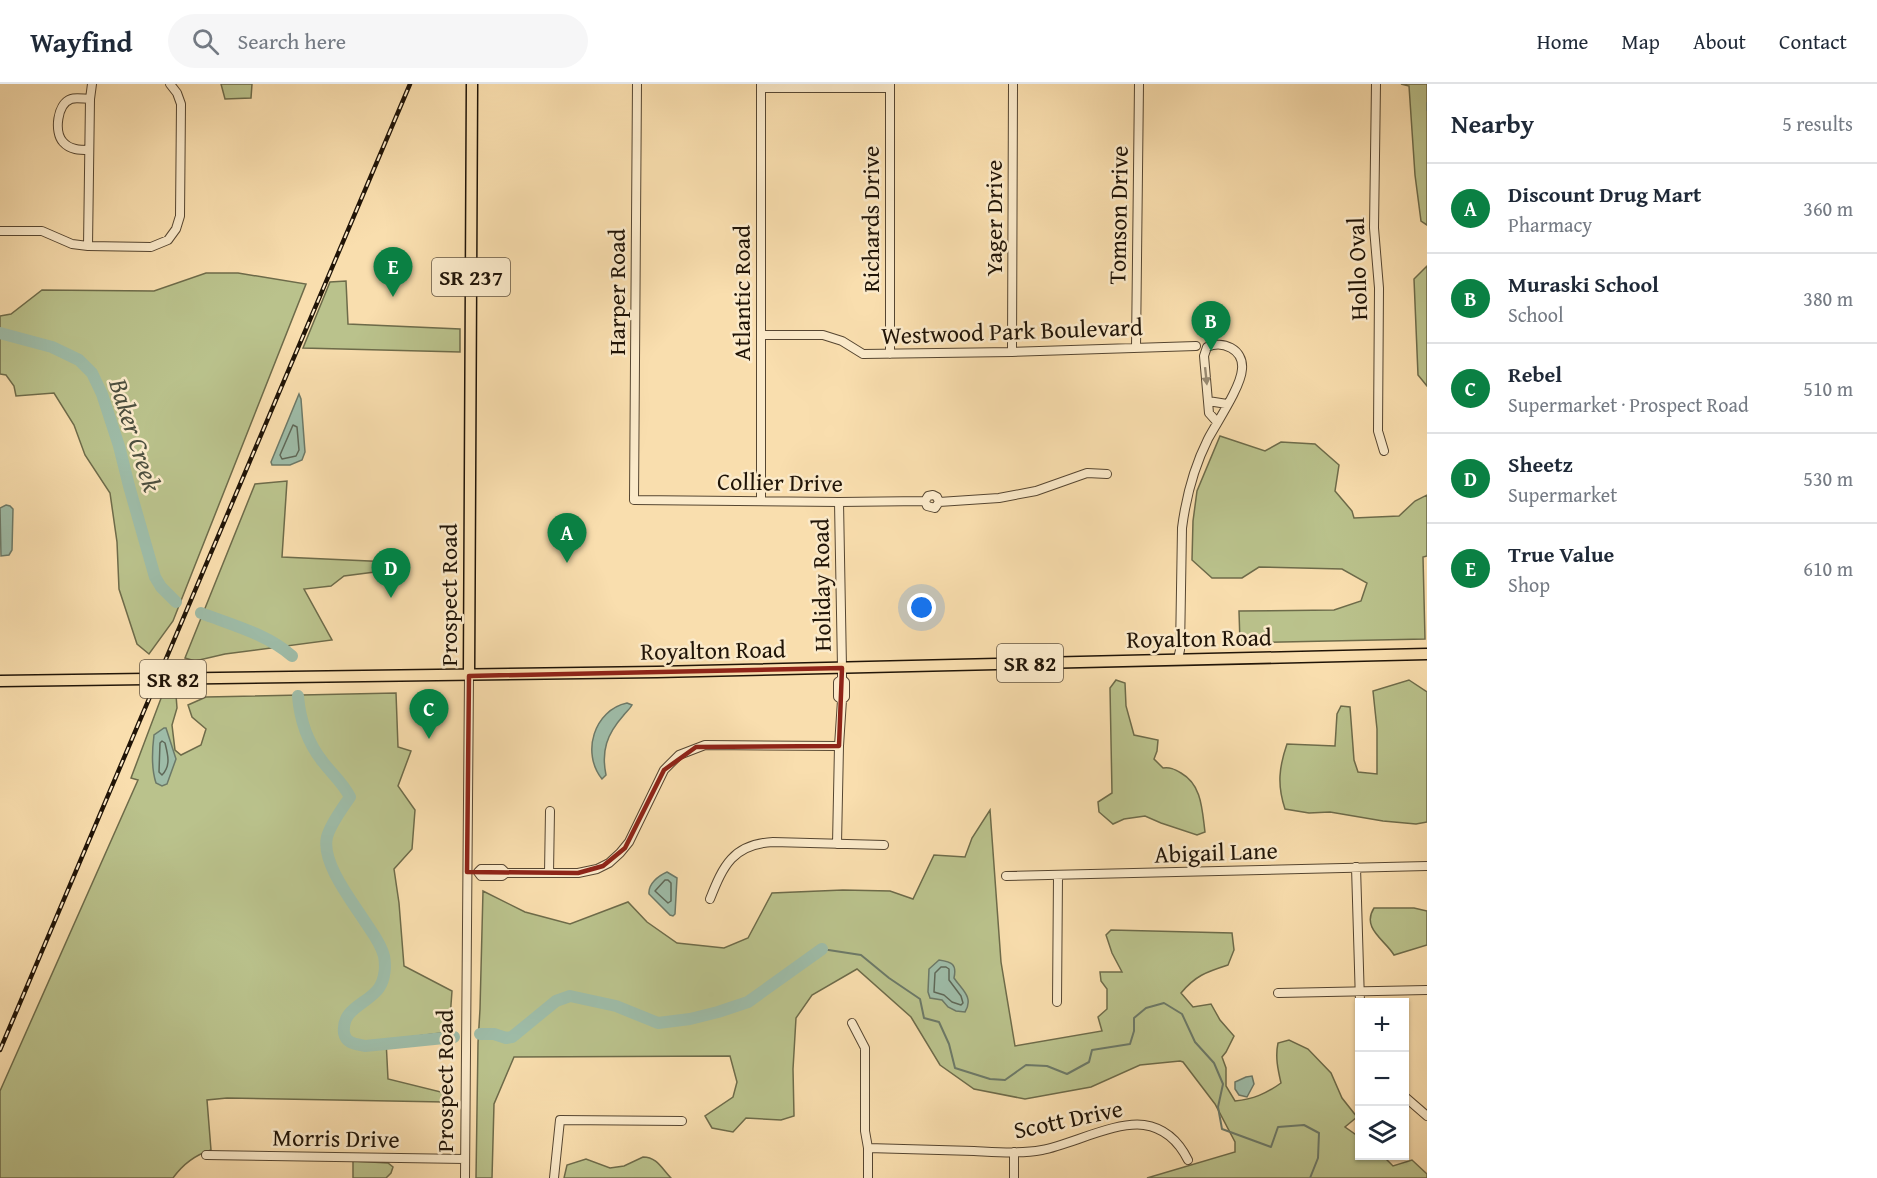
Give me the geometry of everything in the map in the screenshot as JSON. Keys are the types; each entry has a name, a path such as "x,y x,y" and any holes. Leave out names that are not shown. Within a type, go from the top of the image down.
{"main road":[{"name":"Prospect Road","path":"469,676 472,84"},
{"name":"Royalton Road","path":"0,681 842,674 1178,659 1427,654"}],"street":[{"path":"88,246 92,84"},
{"path":"0,231 42,231 72,244 88,246 151,247 168,240 176,229 180,216 181,112 179,99 170,84"},
{"name":"Harper Road","path":"634,500 637,84"},
{"name":"Yager Drive","path":"1011,352 1013,84"},
{"name":"Tomson Drive","path":"1136,347 1139,84"},
{"name":"Hollo Oval","path":"1376,84 1374,228 1378,288 1378,431 1384,451"},
{"path":"761,86 890,86"},
{"name":"Atlantic Road","path":"761,86 761,501"},
{"name":"Richards Drive","path":"890,86 890,354"},
{"path":"89,150 77,150 64,144 59,135 58,123 62,107 66,102 72,99 90,99"},
{"name":"Westwood Park Boulevard","path":"761,335 823,335 842,341 863,354 1196,346"},
{"path":"1178,659 1184,510 1199,459 1241,375 1243,366 1234,350 1226,344 1215,343 1207,347 1204,356 1209,413 1217,422"},
{"path":"1208,401 1227,404"},
{"name":"Collier Drive","path":"634,500 926,501 928,496 933,495 939,502 999,498 1035,491 1088,473 1107,474"},
{"name":"Holiday Road","path":"837,844 842,700 838,697 838,682 842,674 840,502"},
{"name":"Prospect Road","path":"465,1178 469,676"},
{"path":"467,872 478,872 482,869 502,869 506,873 584,872 603,866 615,858 629,842 664,770 688,750 713,744 839,746"},
{"path":"549,811 549,873"},
{"path":"710,899 725,865 749,847 773,842 884,845"},
{"name":"Abigail Lane","path":"1006,876 1427,866"},
{"path":"1356,867 1360,998"},
{"path":"1057,1002 1058,876"},
{"path":"1278,993 1427,990"},
{"path":"852,1023 865,1048 865,1131 868,1148 868,1178"},
{"path":"1409,1100 1427,1116"},
{"path":"554,1178 560,1120 682,1121"},
{"name":"Scott Drive","path":"868,1148 1014,1152 1041,1150 1078,1141 1122,1125 1144,1125 1173,1137 1182,1147 1188,1160"},
{"path":"1014,1152 1014,1178"},
{"name":"Morris Drive","path":"206,1155 465,1159"}],"highlighted area":[{"path":"842,668 839,746 696,747 664,770 625,848 603,866 578,873 467,872 469,676"}],"green space":[{"path":"221,84 252,84 251,98 225,99"},
{"path":"1401,84 1427,84 1427,225 1421,221 1415,175 1409,86"},
{"path":"1427,266 1427,386 1418,375 1414,279"},
{"path":"206,273 238,273 306,284 173,621 149,654 137,644 119,589 117,542 110,493 85,455 74,425 54,393 16,396 14,386 6,375 0,374 0,316 11,314 42,290 154,291"},
{"path":"346,281 348,324 460,329 460,352 303,348 330,282"},
{"path":"1220,436 1265,451 1281,442 1315,444 1339,465 1335,491 1352,511 1354,518 1399,516 1415,501 1427,495 1427,556 1423,557 1425,639 1240,643 1239,611 1334,610 1361,601 1367,583 1342,569 1259,567 1242,578 1212,578 1192,560 1193,521 1197,491"},
{"path":"287,481 282,557 391,562 390,570 344,576 331,586 304,589 332,640 225,654 195,661 185,658 255,484"},
{"path":"1116,680 1125,683 1126,706 1134,735 1158,740 1154,759 1163,768 1181,773 1193,784 1200,798 1205,832 1197,835 1145,816 1124,819 1113,824 1099,812 1098,802 1112,793 1110,688"},
{"path":"1409,680 1427,692 1427,822 1416,824 1383,821 1330,812 1309,813 1285,809 1280,776 1287,744 1335,746 1337,714 1341,706 1350,707 1354,760 1358,772 1377,774 1377,729 1373,691"},
{"path":"163,693 176,695 177,708 172,725 175,750 181,755 201,745 206,729 192,717 188,705 206,697 396,693 398,747 411,751 398,786 415,810 412,849 394,869 404,966 452,991 449,1032 386,1040 388,1079 445,1093 444,1102 227,1098 207,1100 211,1150 190,1161 173,1178 0,1178 0,1091 138,780 131,778"},
{"path":"990,810 1001,962 1015,1046 1102,1031 1098,1017 1107,1009 1107,989 1101,981 1100,972 1122,972 1106,935 1111,930 1232,933 1234,950 1228,965 1201,975 1181,993 1193,1007 1211,1004 1220,1020 1234,1036 1222,1057 1226,1068 1226,1086 1235,1101 1259,1095 1281,1083 1277,1048 1278,1043 1289,1040 1308,1049 1331,1073 1342,1098 1355,1114 1355,1119 1345,1127 1355,1134 1355,1160 1387,1160 1393,1166 1412,1160 1427,1174 1427,1178 1147,1178 1235,1152 1235,1142 1215,1104 1183,1062 1140,1065 1091,1087 1025,1099 974,1089 940,1065 911,1017 857,969 812,995 796,1018 793,1069 794,1116 781,1120 746,1118 733,1132 712,1128 705,1116 733,1097 737,1082 730,1056 514,1057 494,1104 492,1178 476,1178 483,891 525,912 570,924 628,902 647,922 677,943 724,948 748,938 772,893 890,891 913,899 934,855 965,857 972,838"},
{"path":"1374,908 1414,908 1427,911 1427,945 1394,955 1372,928 1370,922"},
{"path":"643,1157 656,1161 671,1178 564,1178 567,1165 586,1159 610,1168 624,1166"},
{"path":"353,1161 388,1163 393,1167 386,1178 353,1178"}],"water":[{"path":"299,394 305,452 302,460 290,465 272,465 271,462"},
{"path":"6,505 13,509 12,550 9,555 1,556 0,508"},
{"path":"627,703 632,705 609,736 604,758 606,775 602,779 592,757 594,734 606,714"},
{"path":"166,728 176,759 167,784 162,786 156,783 152,753 154,735"},
{"path":"667,872 677,878 673,916 649,894 654,881"},
{"path":"939,960 950,963 954,967 954,978 968,998 965,1012 948,1007 942,1000 930,998 929,969"},
{"path":"1252,1076 1254,1084 1247,1097 1239,1095 1235,1089 1235,1082"}],"waterway":[{"path":"1427,103 1427,110"},
{"name":"Baker Creek","path":"0,333 52,347 79,360 92,373 102,394 119,446 155,577 161,587 176,602"},
{"name":"Baker Creek","path":"201,613 260,636 292,656"},
{"name":"Baker Creek","path":"298,696 300,714 313,747 350,797 327,837 328,858 345,892 378,942 385,960 379,988 351,1012 344,1025 345,1037 352,1043 365,1046 454,1037"},
{"path":"822,949 861,955 920,999 924,1018 939,1022 949,1044 955,1068 990,1079 1005,1080 1026,1065 1047,1066 1067,1074 1089,1062 1092,1050 1130,1044 1134,1031 1134,1018 1146,1008 1164,1003 1182,1014 1195,1042 1214,1063 1223,1084 1218,1107 1222,1129 1271,1147 1278,1127 1304,1125 1319,1133 1318,1158 1310,1178"},
{"name":"Baker Creek","path":"480,1034 512,1037 556,1001 570,996 616,1006 658,1023 690,1019 748,1002 822,949"}],"railway":[{"path":"0,1050 410,84"}],"place":[{"name":"True Value","path":"393,297"},
{"name":"Muraski School","path":"1211,351"},
{"name":"Discount Drug Mart","path":"567,563"},
{"name":"Sheetz","path":"391,598"},
{"name":"Rebel","path":"429,739"}]}
